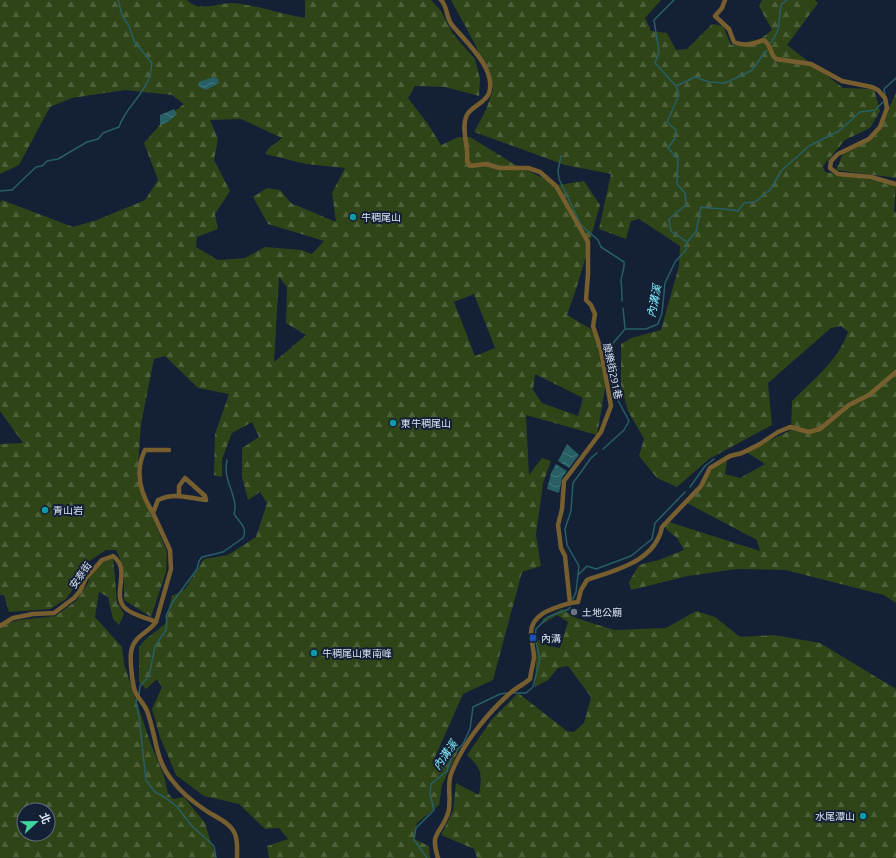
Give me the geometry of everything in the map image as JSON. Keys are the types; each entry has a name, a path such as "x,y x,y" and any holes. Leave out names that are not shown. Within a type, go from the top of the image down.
{"street":[{"name":"康樂街291巷","path":"441,0 447,10 451,24 478,55 489,83 489,94 479,105 469,111 464,123 468,162 470,166 486,164 500,168 518,167 540,172 556,186 588,242 586,300 591,305 595,314 593,326 601,350 611,406 601,432 564,481 562,509 558,525 561,548 565,556 570,603"},
{"path":"725,0 722,8 715,16 729,29 734,42 740,45 750,45 764,40 767,42 772,55 776,59 811,64 842,81 878,90 885,98 887,108 880,127 869,139 838,154 831,161 830,168 838,174 871,177 896,184"},
{"path":"438,858 434,841 438,830 447,817 450,805 448,792 451,775 479,726 508,694 530,679 534,659 531,632 534,623 546,611 570,603 578,602 580,590 586,580 630,564 654,547 661,536 662,527 701,486 710,468 730,456 742,453 760,444 778,432 790,427 809,432 820,429 849,405 875,391 896,372"},
{"path":"169,450 145,450 140,460 139,481 147,504 153,513 170,550 171,568 156,622 152,629 138,638 131,649 133,681 138,697 147,710 156,741 157,753 167,774 183,792 204,810 231,827 237,839 237,858"},
{"path":"153,513 158,500 170,495 179,495 191,499 206,500 205,496 185,478 179,486 179,495"},
{"name":"安泰街","path":"0,626 13,618 33,614 54,613 74,598 80,591 86,578 102,560 113,556 117,558 121,569 121,602 126,609 156,622"}],"green space":[{"path":"0,0 187,0 192,4 203,7 232,3 305,18 305,0 431,0 441,11 453,34 475,59 480,79 479,96 445,87 415,86 408,98 428,124 441,145 459,137 470,137 512,163 558,185 584,181 600,205 581,274 567,315 596,332 607,377 597,435 526,415 529,475 542,458 551,461 543,483 536,535 541,566 522,572 493,680 463,694 432,764 456,744 460,747 442,785 439,805 417,823 414,839 429,846 430,858 269,858 267,846 288,839 279,828 265,829 239,804 204,796 176,775 160,737 152,709 162,687 157,679 146,689 139,682 139,647 146,639 165,624 172,596 185,589 204,559 228,555 256,537 267,503 260,492 248,500 242,477 242,448 259,437 252,422 232,433 222,459 222,477 214,475 215,434 229,394 198,388 165,356 154,359 141,424 137,480 167,552 166,572 151,617 124,600 124,580 121,562 116,550 106,550 85,564 80,579 66,599 50,609 9,612 4,595 0,595 0,444 23,443 0,411 0,203 2,200 73,227 97,220 145,200 158,180 144,143 166,118 184,104 172,95 125,90 72,98 50,107 19,165 0,174","holes":["241,119 282,138 269,148 265,154 306,164 345,168 332,193 336,222 291,203 280,190 267,188 253,197 268,224 324,241 312,254 301,250 265,247 245,258 218,260 196,247 197,237 218,229 215,214 230,191 214,160 218,139 210,120","279,277 287,287 286,323 306,335 274,362","474,294 495,348 475,356 454,302","535,374 583,398 578,416 542,403 533,390"]},
{"path":"451,0 661,0 645,18 651,31 667,33 676,50 687,49 712,24 723,26 731,45 760,39 772,30 759,6 762,0 815,0 818,3 787,45 843,88 874,89 880,111 870,128 845,140 823,166 825,172 896,184 894,211 896,213 896,603 884,595 785,570 737,569 688,576 631,590 629,582 639,565 659,560 684,550 677,538 665,528 669,522 760,551 757,540 687,503 715,466 727,461 725,474 740,478 765,464 746,452 791,430 792,401 824,370 838,352 848,332 841,326 831,328 768,383 772,425 709,459 677,487 657,478 639,456 644,439 628,411 621,385 621,344 631,338 661,330 679,266 680,246 639,219 631,221 626,239 599,229 611,174 565,165 474,132 486,110 493,89 475,44"},
{"path":"896,93 896,178 836,170 843,154 878,131"},
{"path":"113,558 117,602 124,614 119,625 113,619 108,597 99,592 95,617 122,647 124,664 150,742 164,776 168,793 173,799 184,797 205,823 216,858 0,858 0,626 19,620 55,616 76,601 88,583 92,570 99,563"},
{"path":"562,609 576,618 614,630 666,628 696,611 715,617 740,637 774,635 820,643 896,689 896,858 477,858 474,849 441,835 453,811 456,783 479,795 481,777 479,769 467,755 493,718 518,693 567,731 574,732 584,723 591,697 568,666 558,668 548,680 535,687 537,639 548,646 560,648 568,622 557,615 542,624 543,619"}],"water":[{"path":"214,77 218,79 219,83 206,90 198,86 199,82"},
{"path":"174,109 177,114 168,122 160,125 160,115"},
{"path":"567,444 579,455 569,468 558,461"},
{"path":"556,464 567,471 562,478 559,493 547,489 551,473"}],"waterway":[{"path":"0,191 12,190 36,167 42,166 47,161 58,159 87,142 98,139 103,133 119,127 122,120 147,83 150,76 152,63 134,41 129,26 122,15 118,0"},
{"name":"內溝溪","path":"603,449 624,430 629,421 613,391 610,347 625,329 646,329 658,324 662,313 665,283 675,262 686,250 687,242 671,231 669,219 686,205 685,193 677,184 678,159 668,148 675,138 676,130 667,122 679,95 676,86 655,63 659,52 654,20 674,0"},
{"name":"內溝溪","path":"771,43 778,30 781,5 787,0"},
{"name":"內溝溪","path":"676,86 695,77 709,82 725,83 751,71 767,50"},
{"path":"885,94 884,89 896,78"},
{"path":"687,242 696,232 701,207 738,211 744,203 755,202 770,190 781,171 809,146 839,131 860,112 875,110 883,102"},
{"path":"561,156 558,170 559,179 581,225 598,240 601,247 624,262 621,281 622,301"},
{"path":"623,308 625,328"},
{"name":"內溝溪","path":"573,599 576,592 579,566 567,545 565,529 571,511 573,483 591,458 597,453"},
{"path":"690,487 705,466 714,459"},
{"path":"139,695 140,686 149,676 155,646 166,630 166,616 172,603 197,569 199,561 202,557 223,552 243,538 245,531 244,528 234,514 235,507 233,494 228,482 226,468 227,460"},
{"path":"578,575 587,566 596,569 631,556 652,539 655,523 685,492"},
{"name":"內溝溪","path":"512,693 526,693 533,687 540,659 535,638 536,629 548,617 569,609 570,607"},
{"name":"內溝溪","path":"427,858 414,840 416,828 434,810 430,794 431,784 447,771 452,755 463,744 470,729 473,707 500,694 507,693"},
{"path":"137,699 136,702 146,780 155,792 166,798 177,807 192,826 214,846 216,858"}],"place":[{"name":"牛稠尾山","path":"353,217"},
{"name":"東牛稠尾山","path":"393,423"},
{"name":"青山岩","path":"45,510"},
{"name":"土地公廟","path":"574,612"},
{"name":"內溝","path":"533,638"},
{"name":"牛稠尾山東南峰","path":"314,653"},
{"name":"水尾潭山","path":"863,816"}]}
